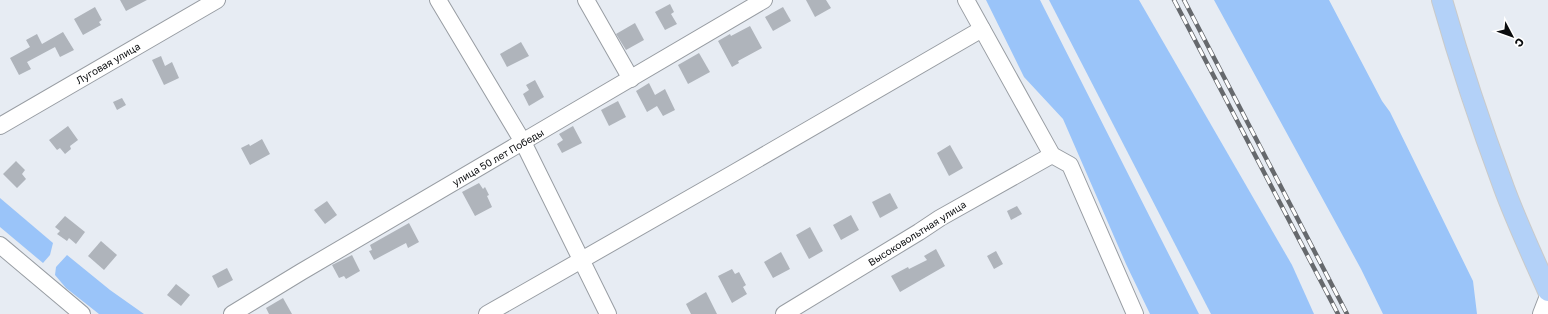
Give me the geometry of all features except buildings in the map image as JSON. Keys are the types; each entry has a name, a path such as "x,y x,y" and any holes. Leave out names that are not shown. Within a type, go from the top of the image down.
{"main road":[{"path":"1442,0 1464,74 1504,189 1548,291"}],"street":[{"name":"Луговая улица","path":"0,126 217,0"},
{"path":"438,0 523,142 608,314"},
{"path":"586,0 630,78"},
{"name":"улица 50 лет Победы","path":"232,314 764,0"},
{"path":"966,0 1052,154 1070,165 1135,314"},
{"path":"487,314 739,171 982,29"},
{"name":"Высоковольтная улица","path":"784,314 940,218 1052,154"},
{"path":"0,245 82,314"},
{"path":"1541,314 1548,296"}],"shaded area":[{"path":"986,0 1040,0 1199,314 1150,314 1126,264 1063,119 1024,77"},
{"path":"1049,0 1139,0 1292,265 1314,314 1211,314"},
{"path":"1214,0 1329,0 1382,101 1390,112 1473,281 1477,314 1383,314 1361,269"},
{"path":"0,198 53,243 50,255 43,263 0,227"},
{"path":"67,255 110,290 144,314 99,314 66,288 55,275 56,267"}],"railway":[{"path":"1174,0 1338,314"},
{"path":"1184,0 1347,314"}]}
